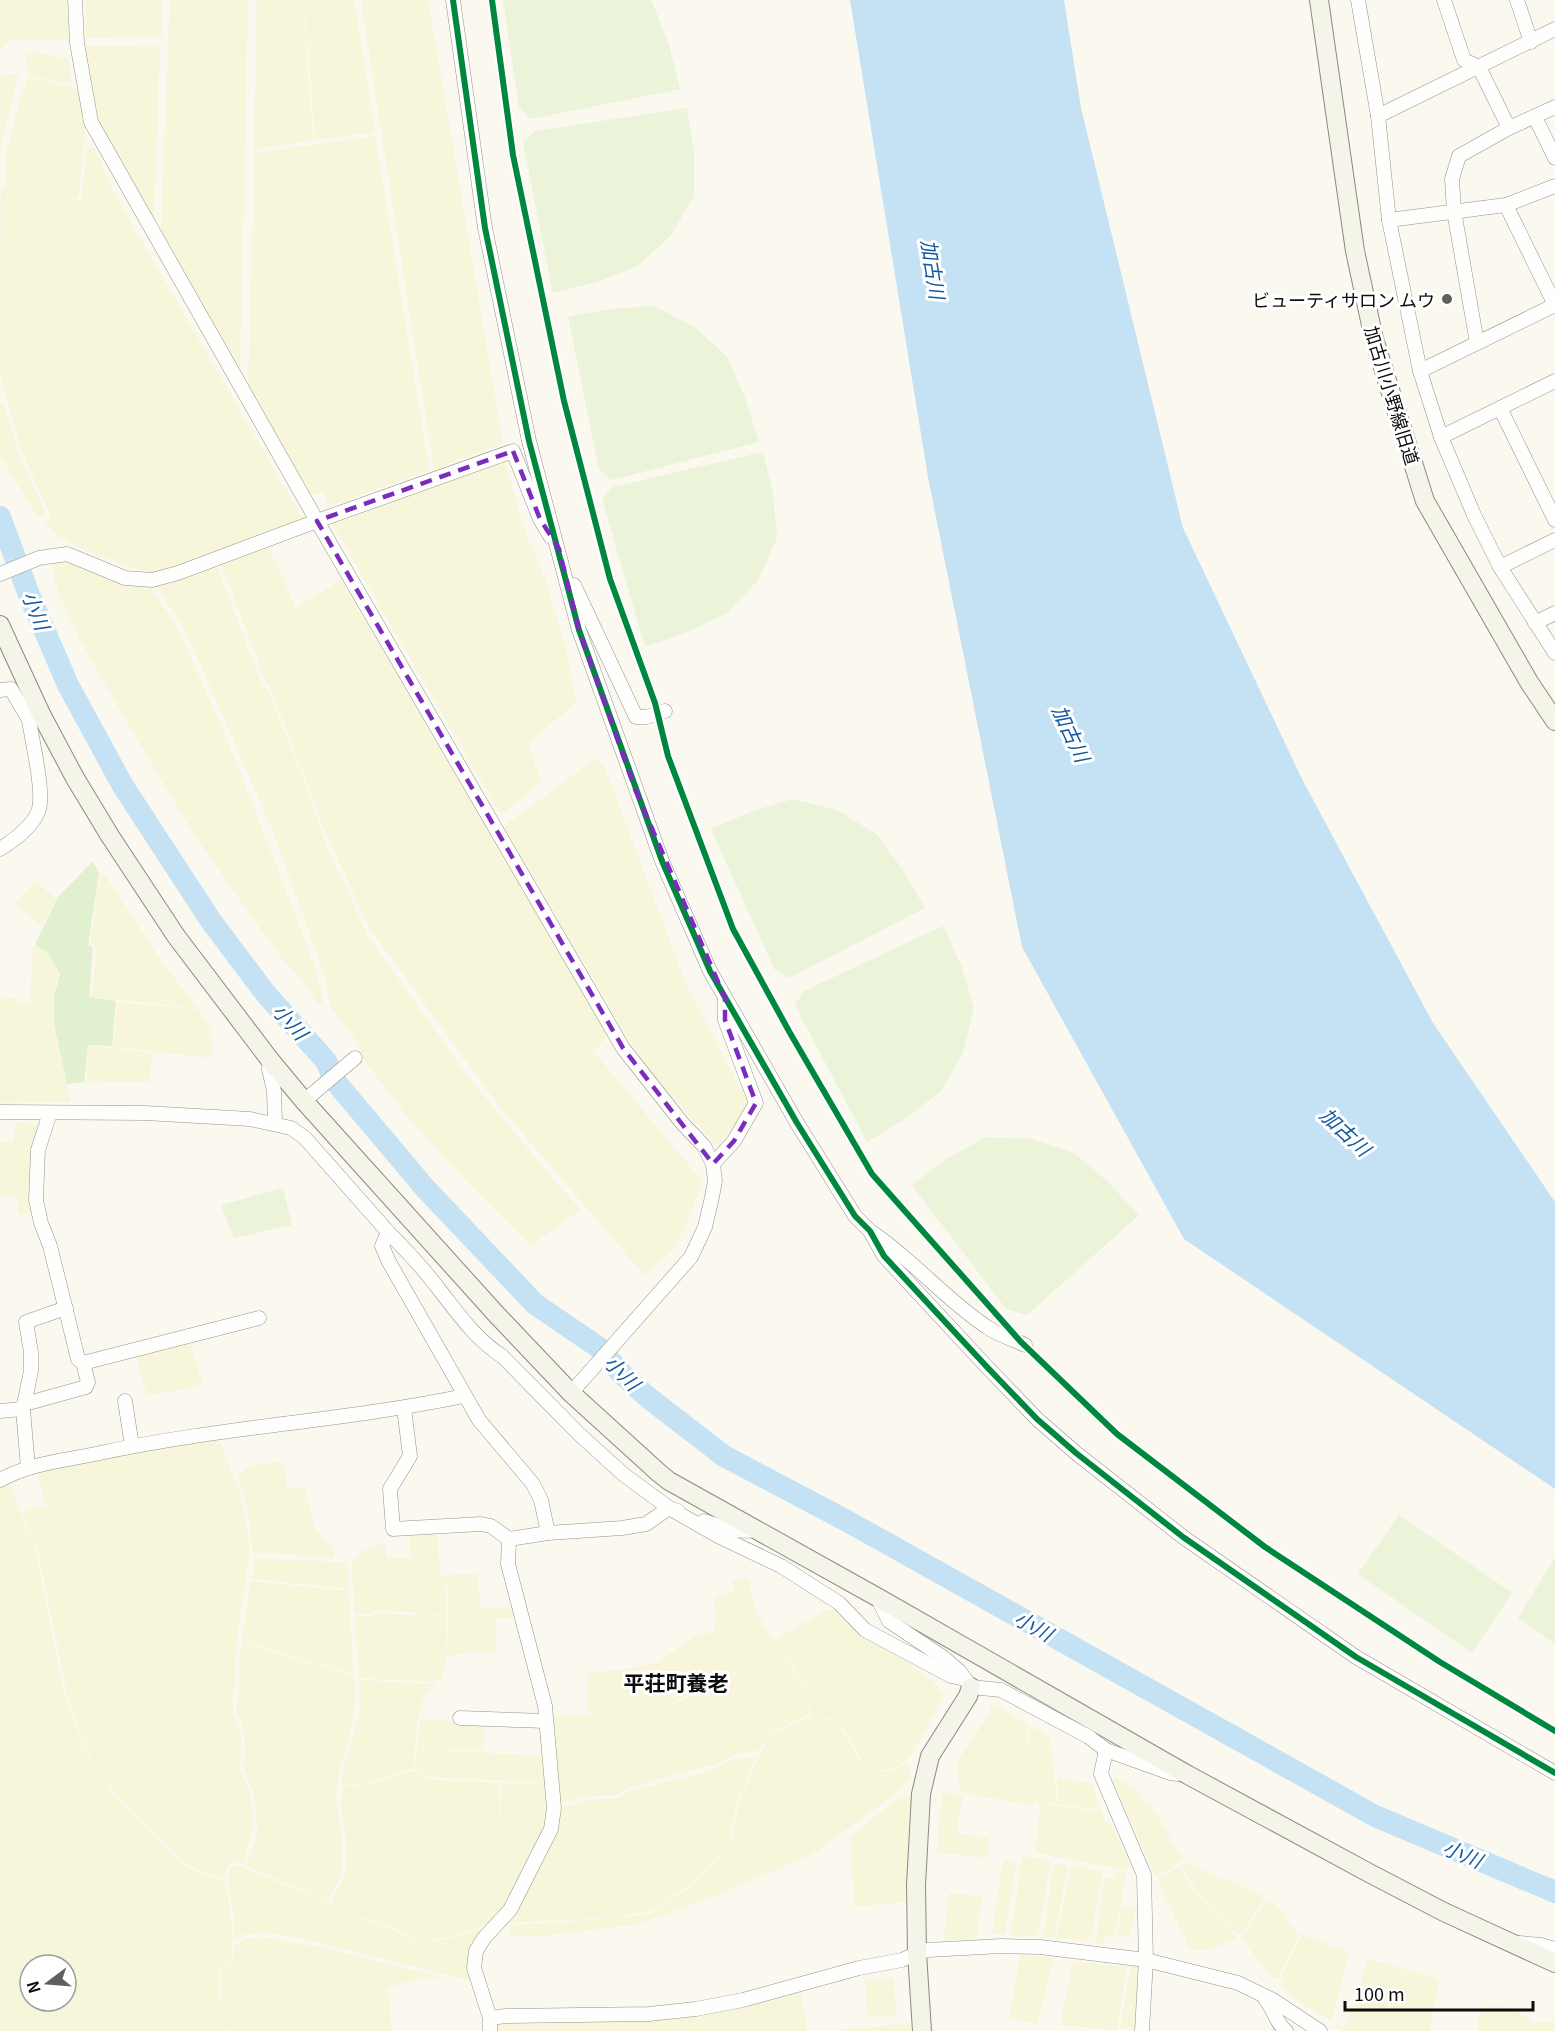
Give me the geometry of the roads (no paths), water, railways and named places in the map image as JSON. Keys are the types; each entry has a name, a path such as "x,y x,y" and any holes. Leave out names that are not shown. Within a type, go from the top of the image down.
{"street":[{"path":"75,0 77,43 91,122 317,520 623,1048 682,1123 704,1146 713,1164 715,1181 711,1203 705,1227 691,1257 571,1393"},
{"path":"453,0 485,228 528,441 579,630 662,861 710,970 725,998 797,1123 855,1216 870,1232 895,1249 952,1300 988,1328 1025,1345"},
{"name":"加古川小野線旧道","path":"1319,0 1355,251 1374,339 1425,501 1529,682 1555,721"},
{"path":"1358,0 1377,116 1389,220 1420,371 1441,437 1474,514 1500,567 1555,653"},
{"path":"1444,0 1464,60 1479,67 1509,128"},
{"path":"1517,0 1531,42"},
{"path":"1377,116 1531,42 1555,28"},
{"path":"1477,343 1454,211 1452,179 1459,156 1509,128 1555,107"},
{"path":"1535,117 1555,158"},
{"path":"1389,220 1506,205 1555,186"},
{"path":"1420,371 1555,305 1506,205"},
{"path":"1441,437 1555,381"},
{"path":"1500,408 1555,520"},
{"path":"0,574 39,558 67,554 125,578 152,580 178,573 317,520 513,451 540,519 559,549 636,717 647,717 665,711"},
{"path":"1500,567 1555,540"},
{"path":"1535,623 1555,613"},
{"path":"0,625 35,717 40,794 38,811 24,831 0,849"},
{"path":"0,690 11,689 35,717 164,918 270,1060 304,1101 496,1314 571,1393 669,1481 1188,1775 1412,1896 1555,1963"},
{"path":"713,1164 734,1142 756,1103 725,1020 725,998"},
{"path":"304,1101 355,1058"},
{"path":"270,1060 275,1124"},
{"path":"0,1112 146,1113 250,1119 291,1128 306,1138 438,1287 453,1309 487,1347 502,1356 579,1434 623,1474 669,1508 708,1531 781,1566 839,1603 865,1630 951,1676 968,1683 1002,1690 1089,1737 1106,1750 1170,1773 1188,1775"},
{"path":"0,1411 86,1387 88,1382 83,1363 78,1359 36,1200 36,1161 50,1113"},
{"path":"388,1232 382,1246 388,1262 464,1395 495,1441 533,1484 541,1500 548,1533"},
{"path":"870,1232 884,1256 961,1341 1037,1419 1085,1460 1183,1537 1356,1657 1555,1773"},
{"path":"28,1468 25,1405 31,1371 31,1352 26,1322 66,1308"},
{"path":"83,1363 259,1318"},
{"path":"0,1480 28,1468 132,1446 404,1408 464,1395"},
{"path":"124,1401 132,1446"},
{"path":"404,1408 410,1456 390,1489 393,1529 481,1524 491,1526 509,1539 646,1524 669,1508"},
{"path":"669,1508 724,1528 745,1532 756,1530"},
{"path":"509,1539 508,1564 545,1706 554,1808 551,1829 510,1910 484,1938 476,1951 474,1968 490,2025 506,2016 649,2014 696,2008 743,2000 859,1968 903,1960 928,1950 1001,1946 1051,1948 1146,1960 1238,1983 1273,2000 1320,2031"},
{"path":"877,1597 889,1621 944,1658 959,1671 968,1683 968,1696 930,1756 921,1794 916,1885 916,1953 922,2031"},
{"path":"460,1718 546,1721"},
{"path":"1106,1750 1101,1774 1144,1875 1146,1960 1142,2031"},
{"path":"1514,1943 1541,1945 1555,1949"},
{"path":"1262,1995 1273,2009 1280,2026 1286,2031"}],"water":[{"name":"加古川","path":"850,0 1064,0 1081,108 1183,528 1303,781 1433,1023 1555,1202 1555,1489 1184,1239 1022,947 928,477"}],"waterway":[{"name":"小川","path":"0,517 28,592 68,685 123,786 211,921 266,994 326,1061 334,1080 425,1188 535,1304 598,1347 623,1375 650,1399 724,1456 847,1521 1375,1816 1555,1892"}],"place":[{"name":"ビューティサロン ムウ","path":"1447,299"}],"district":[{"name":"平荘町養老","path":"676,1682"}]}
